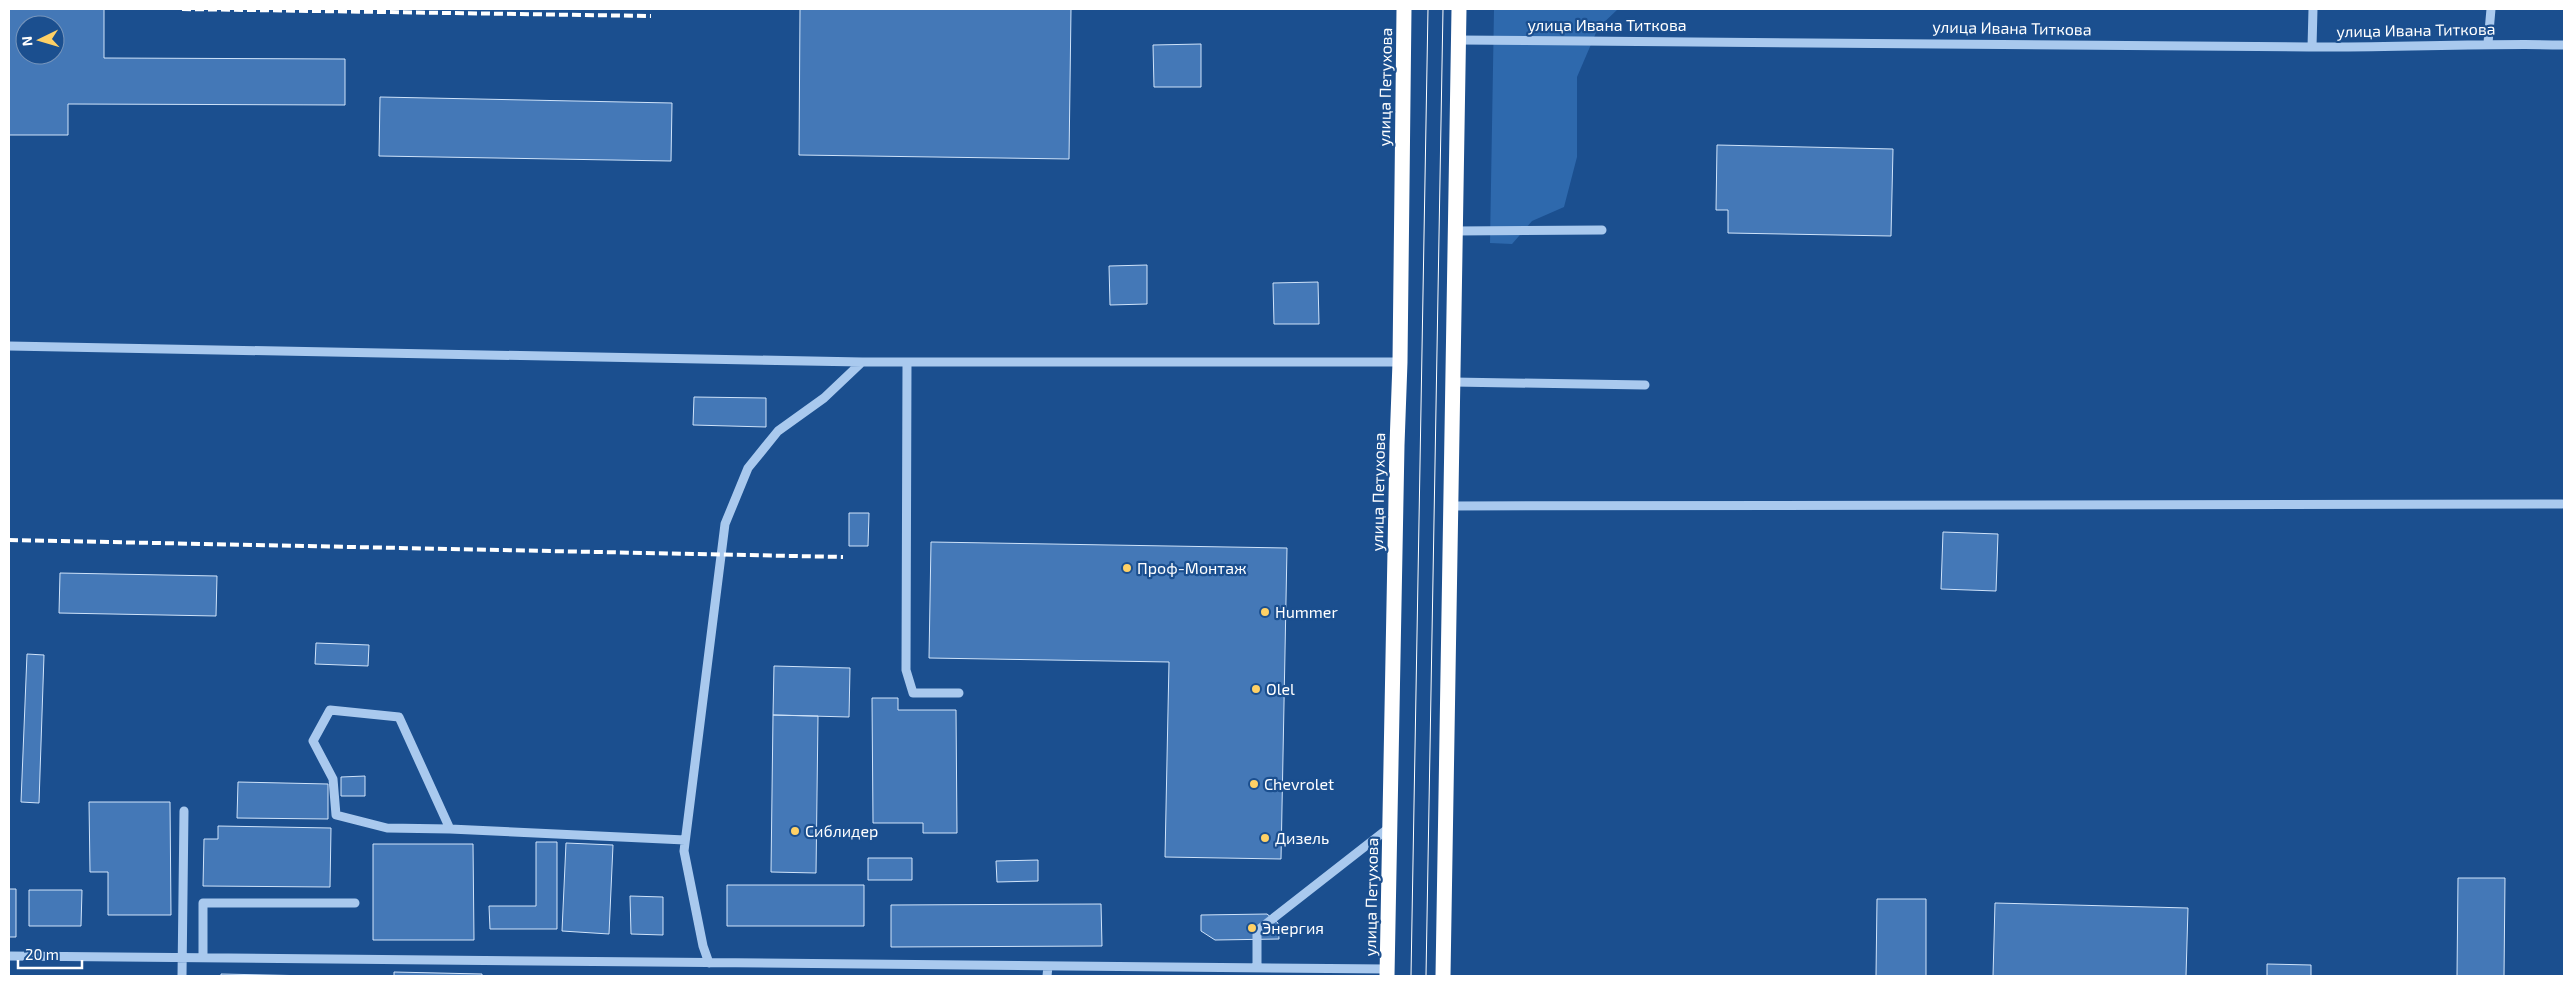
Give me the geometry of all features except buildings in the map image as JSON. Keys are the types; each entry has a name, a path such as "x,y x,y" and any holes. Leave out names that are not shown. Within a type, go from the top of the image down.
{"highway":[{"name":"улица Петухова","path":"1387,973 1396,455 1400,362 1404,9"},
{"path":"1443,976 1460,9"}],"street":[{"path":"2312,47 2313,9"},
{"path":"2488,43 2491,9"},
{"name":"улица Ивана Титкова","path":"1459,40 1984,42 2312,47 2488,43 2564,45"},
{"path":"1456,231 1602,230"},
{"path":"9,346 862,362 1400,362"},
{"path":"709,963 686,860 685,840 725,524 748,468 778,431 824,398 862,362"},
{"path":"907,362 906,670 913,693 959,693"},
{"path":"1453,382 1645,385"},
{"path":"1451,506 2562,504"},
{"path":"450,829 399,717 330,710 313,741 333,779 336,815 387,828 450,829 685,840"},
{"path":"182,976 184,811"},
{"path":"1257,967 1256,931 1390,827"},
{"path":"203,958 204,903 355,903"},
{"path":"9,956 1257,967 1387,973"},
{"path":"1047,976 1048,966"}],"shaded area":[{"path":"1494,9 1618,9 1598,28 1577,77 1577,157 1564,207 1532,221 1512,244 1490,243"}],"tram line":[{"path":"1411,976 1428,9"},
{"path":"1426,976 1443,9"}],"railway":[{"path":"182,9 651,16"},
{"path":"9,540 843,557"}],"place":[{"name":"Проф-Монтаж","path":"1127,568"},
{"name":"Hummer","path":"1265,612"},
{"name":"Olel","path":"1256,689"},
{"name":"Chevrolet","path":"1254,784"},
{"name":"Сиблидер","path":"795,831"},
{"name":"Дизель","path":"1265,838"},
{"name":"Энергия","path":"1252,928"}]}
